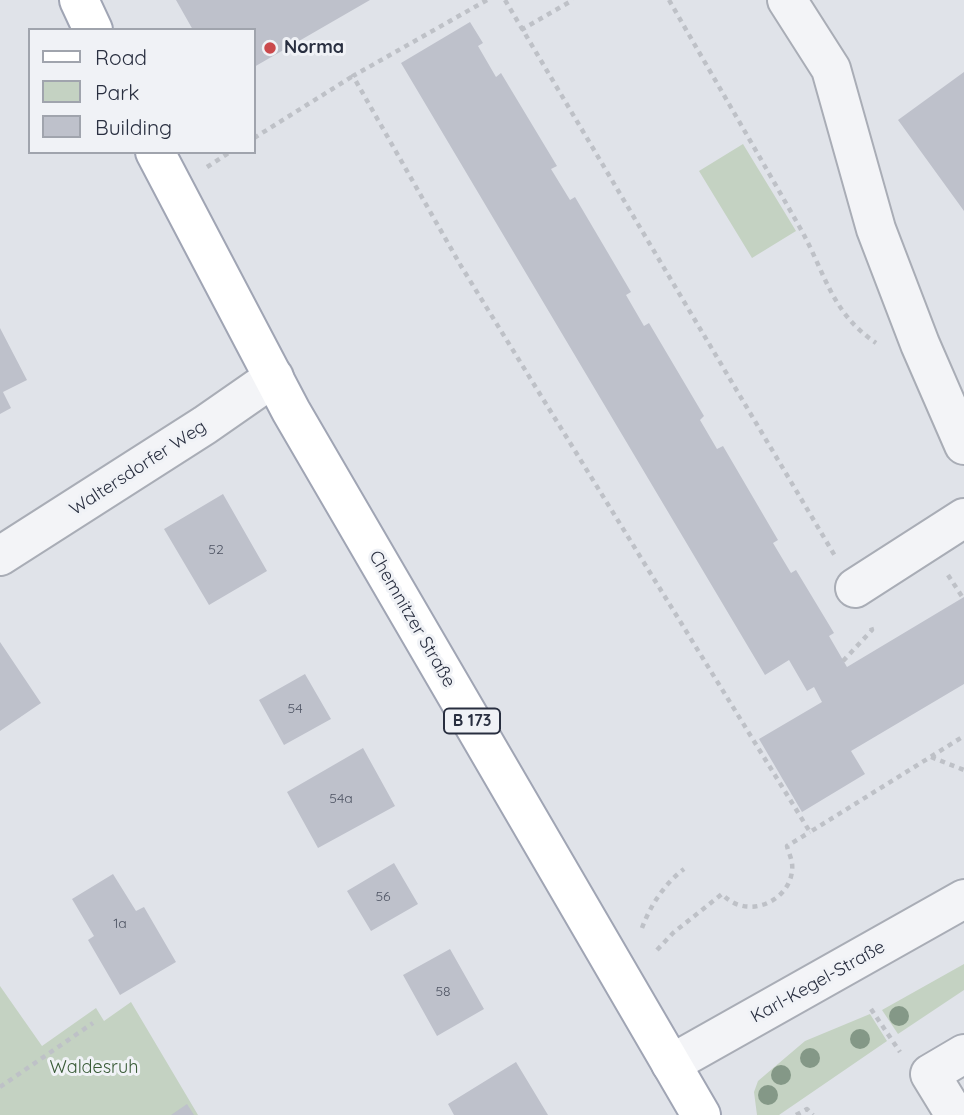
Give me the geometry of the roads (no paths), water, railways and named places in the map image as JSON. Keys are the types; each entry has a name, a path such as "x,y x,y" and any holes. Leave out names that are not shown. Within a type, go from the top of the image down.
{"main road":[{"path":"79,0 92,28"},
{"name":"Chemnitzer Straße","path":"156,154 291,411 701,1115"}],"street":[{"path":"787,0 831,69 876,229 920,344 964,445"},
{"name":"Waltersdorfer Weg","path":"0,556 205,425 274,377"},
{"path":"862,603 964,518"},
{"name":"Karl-Kegel-Straße","path":"671,1063 964,899"},
{"path":"955,1115 930,1074 964,1054"}],"place":[{"name":"Norma","path":"270,48"}],"park label":[{"name":"Waldesruh","path":"94,1068"}]}
